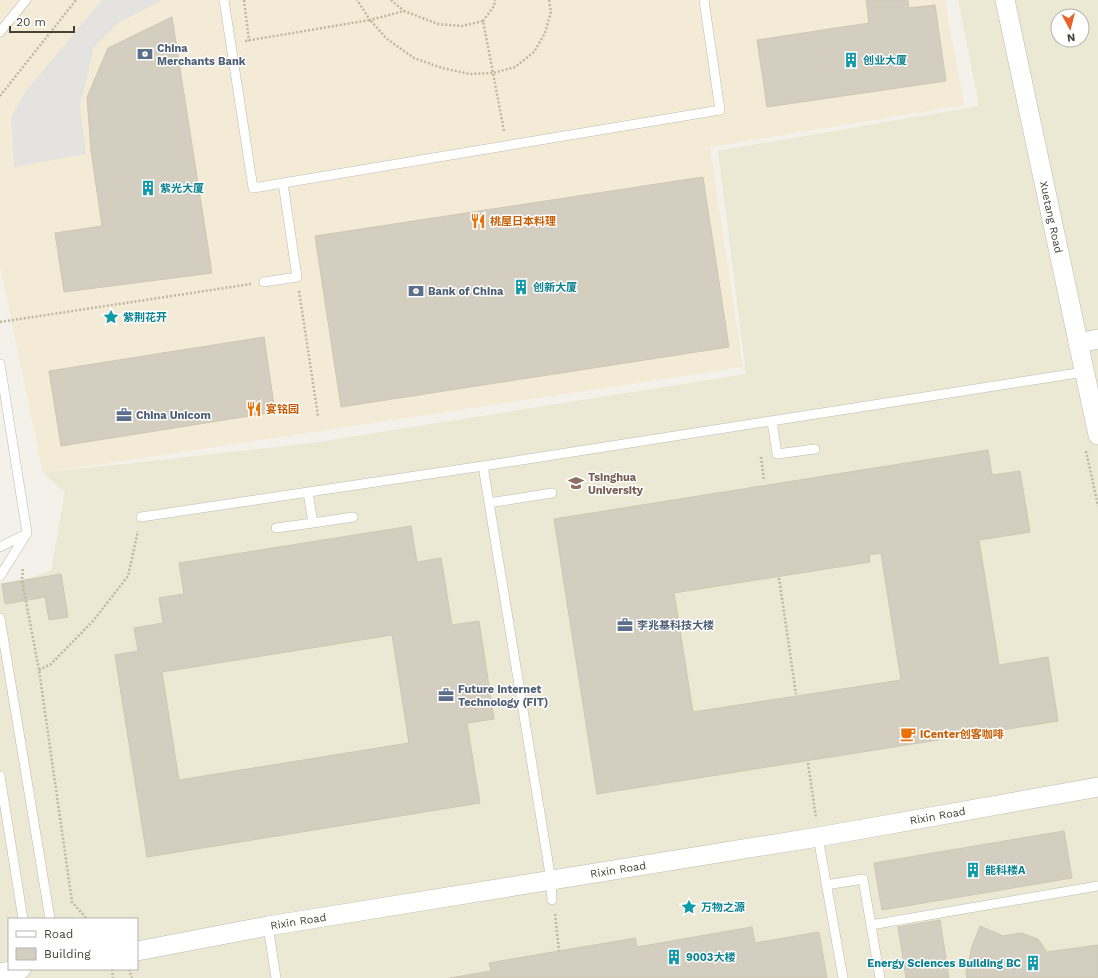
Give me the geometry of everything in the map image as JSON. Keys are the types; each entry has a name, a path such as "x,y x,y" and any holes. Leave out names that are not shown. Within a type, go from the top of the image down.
{"street":[{"name":"Xuetang Road","path":"1004,0 1098,435"},
{"path":"1078,343 1098,339"},
{"name":"Rixin Road","path":"138,951 268,926 818,837 1098,787"},
{"path":"0,973 16,970"}],"lane":[{"path":"0,32 26,0"},
{"path":"224,0 253,188 720,110 704,0"},
{"path":"264,282 297,276 282,183"},
{"path":"0,364 27,533 0,576"},
{"path":"141,517 483,466 1084,372"},
{"path":"772,421 777,454 815,449"},
{"path":"483,466 551,880 552,900"},
{"path":"308,492 313,523"},
{"path":"489,503 552,493"},
{"path":"276,528 353,518"},
{"path":"0,547 27,533"},
{"path":"0,618 50,918"},
{"path":"0,776 23,918"},
{"path":"818,837 843,978"},
{"path":"826,885 863,879 880,978"},
{"path":"871,925 1098,886"},
{"path":"268,926 276,978"}],"path":[{"path":"0,96 76,0"},
{"path":"244,0 249,41"},
{"path":"356,0 370,20 387,39 414,58 442,68 470,74 493,72 515,67 534,52 545,33 551,12 549,0"},
{"path":"391,0 404,11 438,24 462,26 483,21 494,6 495,0"},
{"path":"230,44 370,20 404,11"},
{"path":"483,21 506,145"},
{"path":"297,276 318,416"},
{"path":"0,322 264,282"},
{"path":"39,670 51,664 93,621 128,576 141,517"},
{"path":"24,565 22,580 39,670 72,902 86,918"},
{"path":"779,578 796,694"},
{"path":"808,763 818,837"},
{"path":"552,900 560,951"}],"shaded area":[{"path":"0,0 945,0 964,105 710,147 743,367 43,473 0,267"},
{"path":"102,0 162,0 118,23 94,47 80,106 86,154 14,167 11,118 25,92"},
{"name":"Tsinghua University","path":"958,0 1098,0 1098,978 0,978 0,583 22,580 51,571 65,492 43,473 312,443 746,374 718,151 979,106"}],"building":[{"name":"创业大厦","path":"866,0 908,0 909,8 935,5 946,81 767,107 757,40 869,23"},
{"name":"紫光大厦","path":"172,17 212,273 64,292 55,233 102,226 91,151 87,97 108,48"},
{"name":"创新大厦","path":"703,177 729,347 341,407 315,236"},
{"path":"264,337 275,412 61,446 49,371"},
{"name":"李兆基科技大楼","path":"988,450 992,475 1020,471 1030,532 979,540 999,665 1048,657 1058,721 597,794 554,519","holes":["881,553 901,680 693,712 674,593 870,562 869,555"]},
{"name":"Future Internet Technology (FIT)","path":"411,526 417,562 441,558 452,625 479,621 494,719 467,723 480,803 147,857 115,655 138,651 134,628 163,623 159,598 184,594 179,563","holes":["392,635 409,743 179,780 162,672"]},
{"path":"61,574 68,617 49,620 45,597 5,604 2,584"},
{"name":"能科楼A","path":"1064,831 1072,878 882,910 874,863"},
{"path":"940,920 949,978 906,978 898,927"},
{"name":"Energy Sciences Building BC","path":"980,926 1003,936 1021,933 1038,939 1047,952 1098,945 1098,978 967,978 966,973 972,947"},
{"name":"9003大楼","path":"752,927 755,943 819,932 827,978 450,978 491,971 489,963 635,938 637,947"}],"place":[{"name":"China Merchants Bank","path":"145,54"},
{"name":"创业大厦","path":"851,60"},
{"name":"紫光大厦","path":"148,188"},
{"name":"桃屋日本料理","path":"478,221"},
{"name":"创新大厦","path":"521,287"},
{"name":"Bank of China","path":"416,291"},
{"name":"紫荆花开","path":"111,317"},
{"name":"宴铭园","path":"254,409"},
{"name":"China Unicom","path":"124,415"},
{"name":"Tsinghua University","path":"576,483"},
{"name":"李兆基科技大楼","path":"625,625"},
{"name":"Future Internet Technology (FIT)","path":"446,695"},
{"name":"iCenter创客咖啡","path":"908,734"},
{"name":"能科楼A","path":"973,870"},
{"name":"万物之源","path":"689,907"},
{"name":"9003大楼","path":"674,957"},
{"name":"Energy Sciences Building BC","path":"1033,963"}]}
